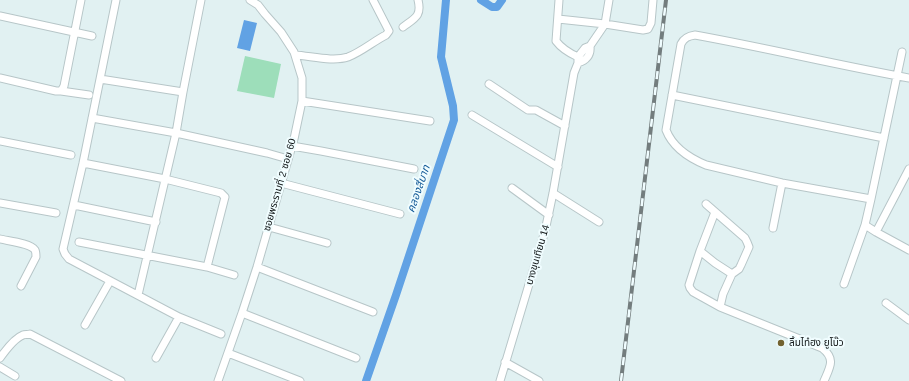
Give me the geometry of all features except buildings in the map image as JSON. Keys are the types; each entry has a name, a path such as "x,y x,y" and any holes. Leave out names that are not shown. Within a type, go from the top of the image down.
{"street":[{"path":"62,91 81,0"},
{"path":"116,0 83,163 63,249 64,254 69,259 179,317 221,334"},
{"path":"138,295 176,133 201,0"},
{"name":"ซอยพระรามที่ 2 ซอย 60","path":"218,381 242,313 269,227 292,146 302,100 302,78 294,52 259,2 250,0"},
{"path":"295,55 333,59 342,58 350,56 386,35 389,31 373,0"},
{"path":"403,27 418,15 420,8 418,0"},
{"path":"559,0 556,41 577,62 584,48 590,46 605,24 609,0"},
{"path":"558,19 643,30 648,29 651,23 653,0"},
{"path":"0,16 92,36"},
{"path":"871,199 782,183 706,165 696,161 676,147 669,138 666,130 681,44 688,36 695,35 842,66 909,78"},
{"path":"844,284 865,225 902,52"},
{"name":"บางขุนเทียน 14","path":"500,381 545,232 577,62"},
{"path":"0,78 56,91 89,95"},
{"path":"100,79 183,92"},
{"path":"489,84 528,110 536,110 565,126"},
{"path":"672,95 884,138"},
{"path":"302,100 430,121"},
{"path":"472,115 558,167"},
{"path":"92,118 176,133 288,159"},
{"path":"0,141 71,155"},
{"path":"292,146 414,169"},
{"path":"83,163 165,179 222,193 225,198 207,267"},
{"path":"876,232 909,169"},
{"path":"773,228 782,183"},
{"path":"281,184 400,214"},
{"path":"512,188 549,215"},
{"path":"553,193 599,222"},
{"path":"0,203 56,213"},
{"path":"706,204 745,238 748,247 739,269 732,274 723,294 720,307"},
{"path":"74,205 156,222"},
{"path":"715,212 700,251 689,285 690,288 693,292 720,307 822,348 830,356 831,363 824,381"},
{"path":"865,225 909,250"},
{"path":"269,227 327,244"},
{"path":"0,239 28,245 36,252 36,257 21,286"},
{"path":"79,242 207,267 234,275"},
{"path":"700,251 732,274"},
{"path":"257,267 373,312"},
{"path":"85,325 110,281"},
{"path":"886,303 909,320"},
{"path":"242,313 356,358"},
{"path":"156,358 179,317"},
{"path":"0,358 3,349 23,335 30,334 121,381"},
{"path":"228,353 300,381"},
{"path":"505,362 539,381"},
{"path":"0,367 15,376"}],"green space":[{"path":"245,56 281,64 274,98 237,91"}],"water":[{"path":"244,20 257,23 250,51 237,48"}],"waterway":[{"name":"คลองสี่บาท","path":"366,381 454,120 453,106 441,57 446,0"},
{"path":"481,0 492,7 497,7 502,0"}],"railway":[{"path":"621,381 666,0"}],"place":[{"name":"ลิ้มไท๋ฮง ยูโบ๊ว","path":"781,343"}]}
